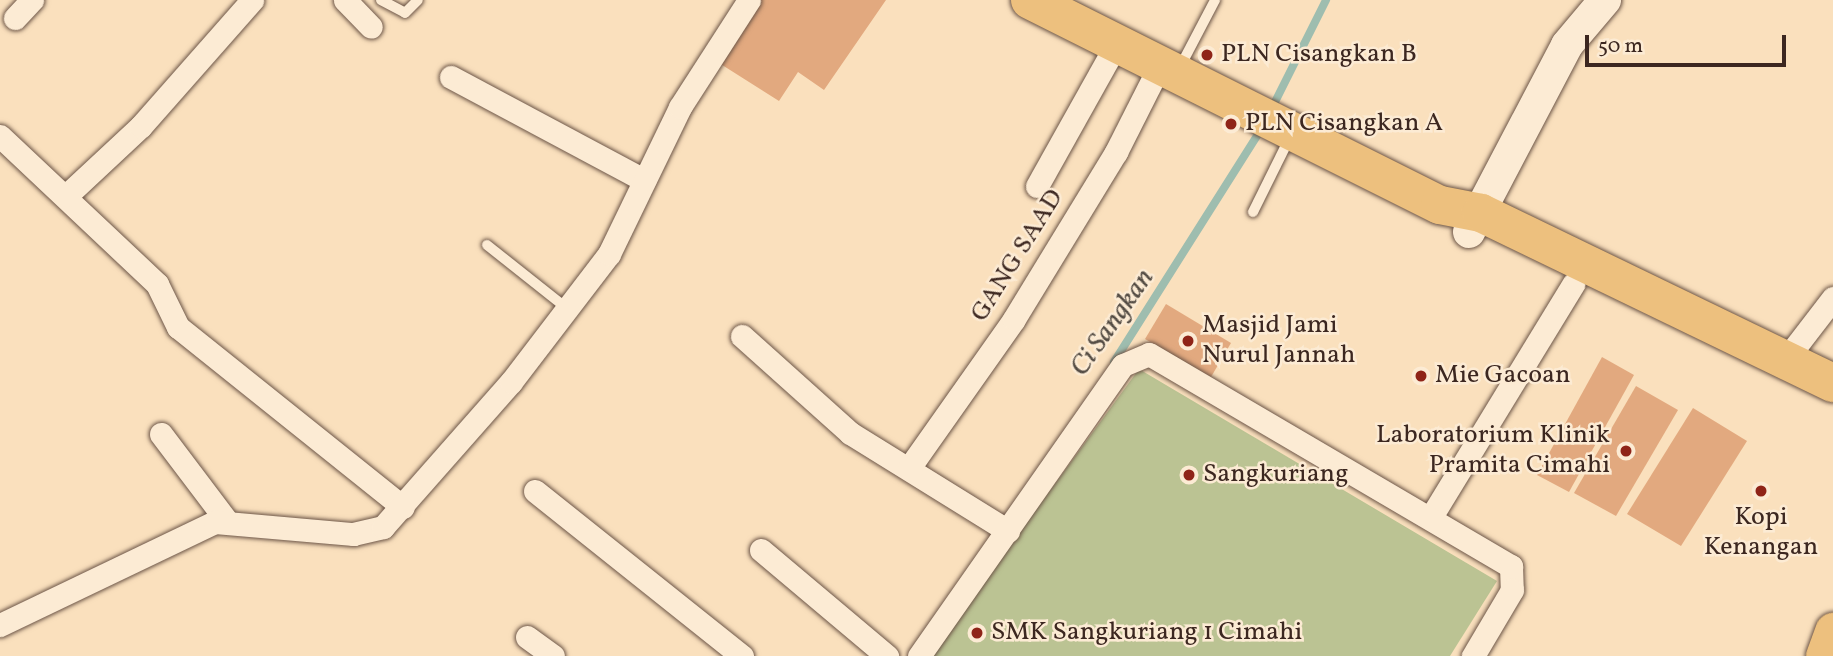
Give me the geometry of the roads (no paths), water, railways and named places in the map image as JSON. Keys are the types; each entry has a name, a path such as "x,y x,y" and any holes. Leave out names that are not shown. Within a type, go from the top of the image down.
{"highway":[{"path":"1030,0 1475,222 1786,359 1833,383"},
{"path":"1475,222 1573,284 1833,408"}],"main road":[{"path":"1475,222 1567,45 1605,0"},
{"path":"1824,656 1833,631"}],"street":[{"path":"15,18 32,0"},
{"path":"67,195 141,126 252,0"},
{"path":"345,0 371,27"},
{"path":"0,625 226,520 353,534 383,527 403,507 569,310 630,219 644,180 680,107 749,0"},
{"path":"1037,186 1117,43"},
{"name":"GANG SAAD","path":"909,468 1014,319 1169,69"},
{"path":"451,77 644,180"},
{"path":"0,136 56,193 67,195 158,284 178,327 403,507"},
{"path":"1431,517 1573,284"},
{"path":"1786,359 1833,298"},
{"path":"743,336 850,433 1003,527"},
{"path":"919,656 1003,527 1123,365 1149,354 1431,517 1516,572 1512,590 1473,656"},
{"path":"161,434 226,520"},
{"path":"535,491 743,656"},
{"path":"761,550 887,656"},
{"path":"527,637 553,656"}],"lane":[{"path":"381,0 405,13 418,0"},
{"path":"1169,69 1214,0"},
{"path":"1253,212 1276,123"},
{"path":"487,245 569,310"}],"waterway":[{"name":"Ci Sangkan","path":"1271,110 1326,0"},
{"path":"1114,362 1262,128"}],"place":[{"name":"PLN Cisangkan B","path":"1207,55"},
{"name":"PLN Cisangkan A","path":"1231,124"},
{"name":"Masjid Jami Nurul Jannah","path":"1188,341"},
{"name":"Mie Gacoan","path":"1421,376"},
{"name":"Laboratorium Klinik Pramita Cimahi","path":"1626,451"},
{"name":"Sangkuriang","path":"1189,475"},
{"name":"Kopi Kenangan","path":"1761,491"},
{"name":"SMK Sangkuriang 1 Cimahi","path":"977,633"}]}
